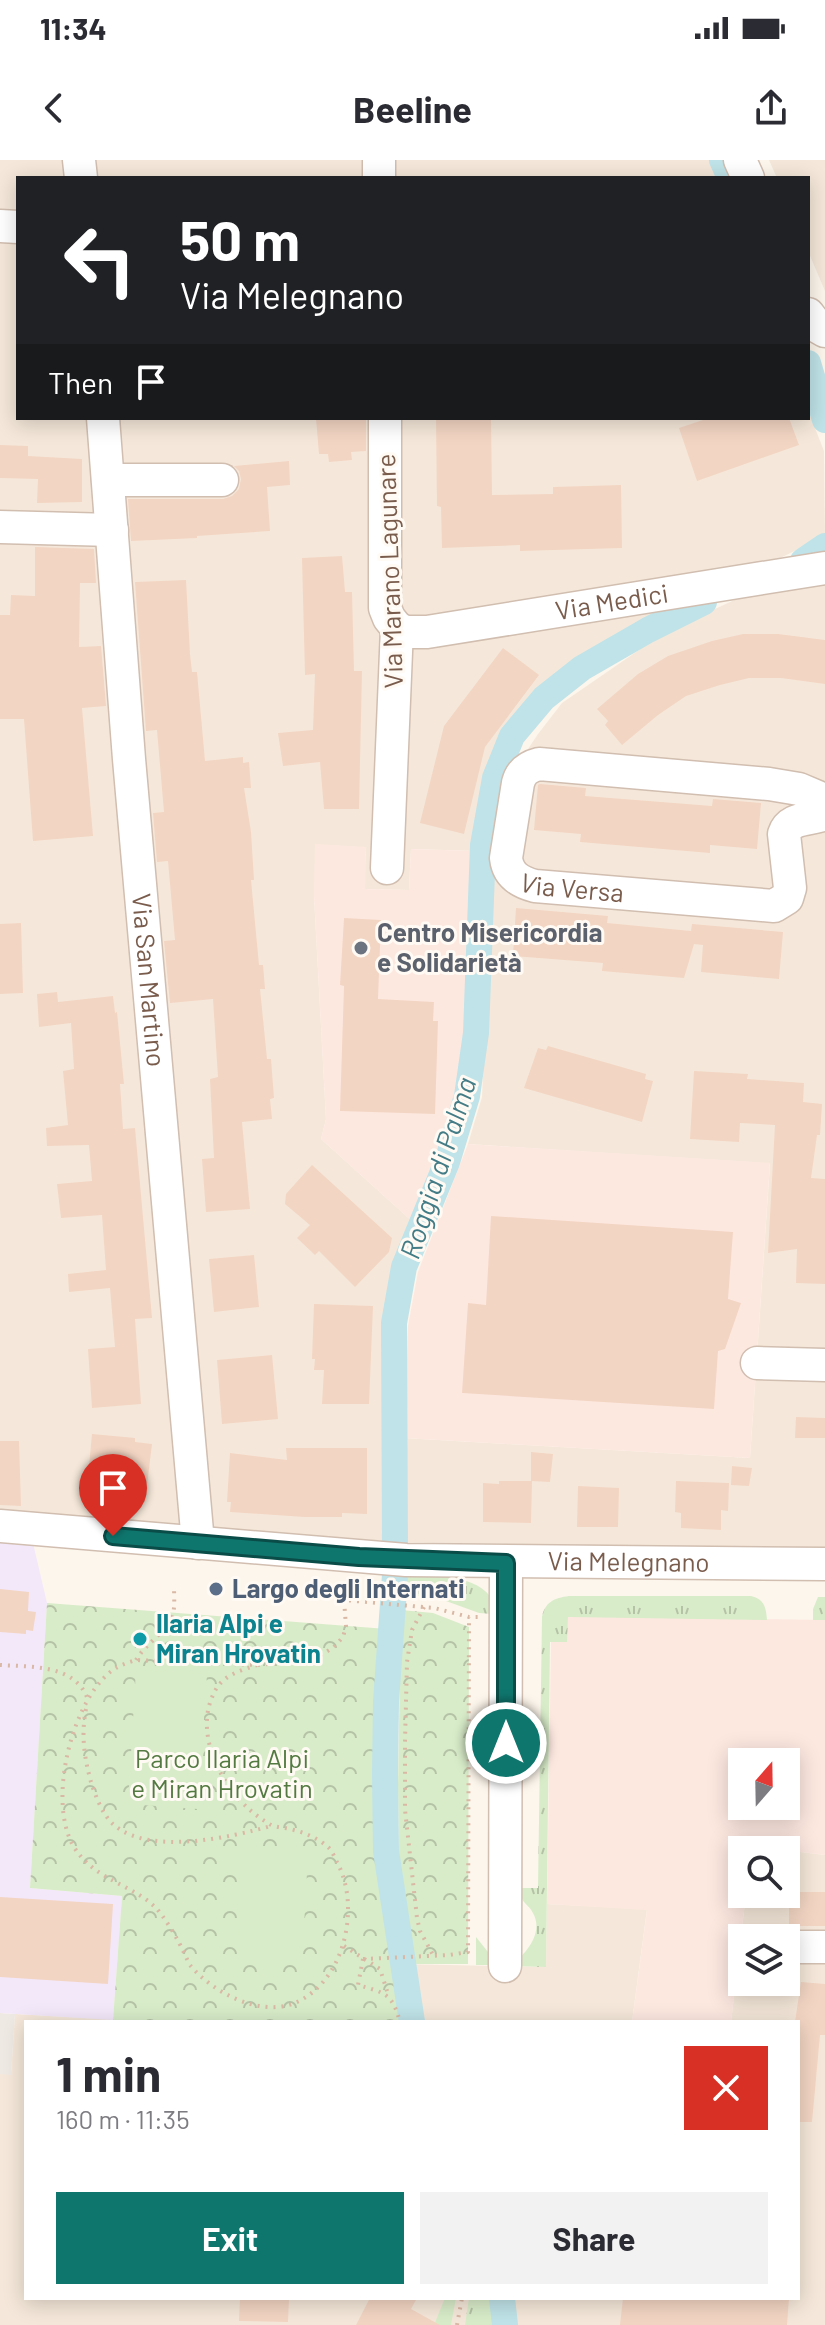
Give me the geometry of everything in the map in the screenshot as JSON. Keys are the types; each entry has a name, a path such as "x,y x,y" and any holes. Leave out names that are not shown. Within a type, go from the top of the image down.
{"street":[{"path":"810,317 825,331"},
{"name":"Via San Martino","path":"103,420 129,759 198,1543"},
{"name":"Via Marano Lagunare","path":"385,420 385,608 397,628 387,868"},
{"path":"108,480 222,480"},
{"path":"0,527 112,530"},
{"name":"Via Medici","path":"397,628 406,632 427,632 825,568"},
{"name":"Via Versa","path":"825,800 799,789 769,784 539,764 526,769 520,776 507,867 520,880 535,886 774,906 787,898 790,888 784,834 787,827 794,821 816,819 825,814"},
{"path":"757,1363 825,1365"},
{"name":"Via Melegnano","path":"0,1526 406,1560 825,1564"},
{"path":"505,1966 506,1563"},
{"path":"800,1947 825,1947"}],"path":[{"path":"136,1660 173,1613 174,1587"},
{"path":"257,1665 223,1680 213,1693 207,1716 212,1757 237,1795 256,1815 271,1826 309,1835 330,1849 341,1871 350,1908 344,1946 329,1973 313,1991 295,2003 279,2008 246,2003 205,1979 189,1964 156,1908 86,1864 72,1846 63,1821 63,1777 71,1740 88,1701 106,1675 120,1665 136,1660 257,1665 313,1660 334,1647 343,1637 346,1626 344,1600 424,1607 481,1617"},
{"path":"424,1607 412,1630 407,1662 405,1810 417,1918 420,1931 433,1955"},
{"path":"363,1959 468,1952 469,1617"},
{"path":"0,1665 43,1668 60,1673 85,1690 88,1701 83,1728 84,1754 94,1791 114,1825 132,1835 156,1841 236,1835 271,1826"},
{"path":"344,1946 380,1969 399,2020"},
{"path":"363,1959 358,1985 388,1994"},
{"path":"457,2325 462,2300"}],"shaded area":[{"path":"0,160 712,160 718,176 16,176 16,420 810,420 810,415 824,451 825,536 579,657 539,690 506,731 488,777 477,851 411,849 409,890 364,889 366,847 314,896 326,1119 321,1139 414,1223 398,1265 389,1322 386,1541 0,1510"},
{"path":"769,160 825,160 825,291 810,256 810,176 776,176"},
{"path":"825,578 825,1550 403,1542 404,1438 750,1458 770,1164 468,1144 482,1097 492,883 504,785 562,703 665,632 756,590"},
{"path":"315,844 366,847 365,889 409,890 411,849 477,851 471,1032 460,1096 414,1223 321,1139 326,1119 314,896"},
{"path":"468,1144 770,1163 750,1458 404,1438 408,1326 418,1272"},
{"path":"0,1540 33,1543 47,1603 30,1888 122,1896 113,2020 0,2013"},
{"path":"568,1616 825,1620 825,1855 800,1852 800,1836 728,1836 728,1908 744,1908 742,1924 728,1924 728,1996 734,1996 731,2020 632,2020 647,1910 547,1904 551,1642"},
{"path":"800,1852 825,1855 825,2325 0,2325 0,2074 11,2074 15,2014 120,2020 24,2020 24,2300 800,2300 800,2020 731,2020 734,1996 800,1996 800,1924 742,1924 744,1908 800,1908"},
{"path":"547,1904 647,1909 632,2020 405,2020 397,1964 546,1967"},
{"path":"0,2013 15,2014 11,2075 0,2074"}],"green space":[{"path":"402,1575 449,1577 472,1583 490,1596 492,1614 479,1613 435,1597 402,1595"},
{"path":"569,1596 751,1596 764,1604 767,1620 568,1617 567,1642 550,1642 546,1967 510,1966 527,1950 536,1930 534,1915 521,1898 518,1888 538,1888 542,1617 551,1602"},
{"path":"818,1597 825,1597 825,1620 813,1620"},
{"name":"Parco Ilaria Alpi e Miran Hrovatin","path":"47,1603 387,1629 380,1713 378,1799 388,1909 405,2020 113,2020 122,1896 30,1888"},
{"path":"401,1610 433,1613 469,1627 468,1964 413,1964 399,1853"},
{"path":"136,1670 207,1674 198,1809 128,1804"},
{"path":"242,1850 308,1854 302,1962 237,1958"},
{"path":"476,1937 492,1957 494,1965 476,1965"},
{"path":"444,2300 456,2300 451,2325 434,2325"},
{"path":"469,2300 494,2300 498,2314 496,2325 465,2325"}],"building":[{"path":"316,420 366,420 366,451 351,452 352,460 329,462 328,454 319,454"},
{"path":"436,420 491,420 492,495 553,494 553,487 621,485 622,548 520,551 520,545 442,548 441,507 437,506"},
{"path":"703,420 790,420 799,445 697,481 679,428"},
{"path":"0,445 28,446 28,456 82,459 82,502 37,503 38,479 0,478"},
{"path":"289,461 290,485 267,487 270,531 131,541 128,499 223,499 239,489 241,479 234,466"},
{"path":"35,547 94,549 96,583 80,583 79,647 101,646 106,706 82,708 93,836 33,841 24,719 0,719 0,615 10,615 11,595 35,596"},
{"path":"342,556 345,592 352,592 354,671 362,671 359,809 324,809 320,762 283,766 278,733 313,730 315,674 305,675 302,558"},
{"path":"186,580 190,654 192,672 197,672 205,761 243,757 243,763 249,762 251,788 244,788 251,832 254,880 251,880 259,965 263,965 265,989 260,989 274,1098 270,1099 272,1119 242,1122 250,1209 206,1212 202,1159 214,1158 210,1079 218,1077 213,999 170,1003 164,941 175,940 168,861 157,862 153,813 164,812 157,730 146,731 135,582"},
{"path":"743,634 778,634 825,640 825,684 781,678 749,678 720,685 686,696 622,745 605,725 608,721 597,709 638,674 668,656"},
{"path":"503,648 539,675 485,747 464,834 420,823 444,726"},
{"path":"540,784 586,788 585,796 712,806 713,799 761,803 757,849 710,845 710,853 580,842 581,834 534,830"},
{"path":"516,908 608,916 607,923 691,931 692,924 783,932 779,979 701,972 703,945 694,944 684,978 602,971 603,963 513,956"},
{"path":"344,918 381,920 378,999 434,1002 433,1021 438,1021 435,1114 340,1111 344,986 340,985"},
{"path":"21,923 23,993 0,994 0,924"},
{"path":"57,992 58,1002 113,996 117,1012 124,1084 120,1084 123,1129 135,1128 152,1318 135,1319 141,1404 92,1408 88,1349 115,1347 110,1288 69,1292 68,1274 106,1270 102,1215 61,1218 57,1184 92,1181 89,1145 47,1146 46,1128 68,1125 63,1071 74,1069 71,1023 39,1027 37,994"},
{"path":"548,1046 646,1074 645,1079 653,1081 642,1122 524,1088 538,1048 546,1050"},
{"path":"694,1071 748,1074 747,1079 804,1083 803,1102 822,1104 820,1135 817,1135 811,1178 825,1179 825,1284 796,1283 797,1249 768,1253 775,1125 740,1123 739,1142 690,1139"},
{"path":"312,1165 392,1238 389,1252 355,1287 319,1251 315,1255 297,1238 310,1225 285,1204 286,1194"},
{"path":"491,1216 733,1232 728,1299 741,1303 725,1349 718,1351 714,1409 462,1393 468,1303 486,1305"},
{"path":"254,1255 259,1307 214,1312 209,1259"},
{"path":"314,1304 373,1306 369,1404 322,1404 324,1370 314,1370 315,1359 312,1359"},
{"path":"272,1355 278,1419 222,1424 217,1360"},
{"path":"796,1417 825,1418 825,1438 795,1438"},
{"path":"92,1434 135,1438 135,1442 152,1444 145,1502 86,1498"},
{"path":"0,1441 19,1441 21,1506 0,1505"},
{"path":"286,1448 367,1448 367,1514 304,1517 230,1512 231,1502 227,1502 230,1453 287,1460"},
{"path":"531,1452 553,1454 550,1482 531,1481"},
{"path":"732,1466 752,1468 749,1486 731,1485"},
{"path":"499,1481 532,1481 531,1523 483,1522 483,1483 499,1484"},
{"path":"676,1481 729,1483 728,1511 721,1510 721,1530 681,1528 681,1513 675,1512"},
{"path":"578,1486 619,1488 618,1527 577,1527"},
{"path":"0,1589 29,1592 28,1611 36,1612 33,1631 26,1630 26,1634 0,1632"},
{"path":"800,1892 825,1892 825,1926 789,1924 789,1908 800,1908"},
{"path":"0,1897 113,1904 108,1984 0,1977"},
{"path":"801,1982 825,1984 825,2035 820,2035 812,2122 800,2122 800,2020 795,2020"},
{"path":"240,2300 289,2300 288,2322 239,2321"},
{"path":"369,2300 416,2300 411,2309 440,2325 356,2325"},
{"path":"623,2300 789,2300 787,2325 620,2325"}],"waterway":[{"name":"Roggia di Palma","path":"722,160 729,176"},
{"name":"Roggia di Palma","path":"810,370 825,420"},
{"name":"Roggia di Palma","path":"803,561 825,546"},
{"name":"Roggia di Palma","path":"395,1553 394,1323 404,1267 447,1162 467,1096 476,1033 483,845 495,778 512,736 544,698 582,668 704,602"},
{"name":"Roggia di Palma","path":"395,1575 386,1702 386,1851 412,2020"},
{"name":"Roggia di Palma","path":"502,2300 505,2325"}],"place":[{"name":"Centro Misericordia e Solidarietà","path":"361,948"},
{"name":"Largo degli Internati","path":"216,1589"},
{"name":"Ilaria Alpi e Miran Hrovatin","path":"140,1639"}],"route":[{"path":"113,1536 359,1557 506,1563 506,1743"}]}
